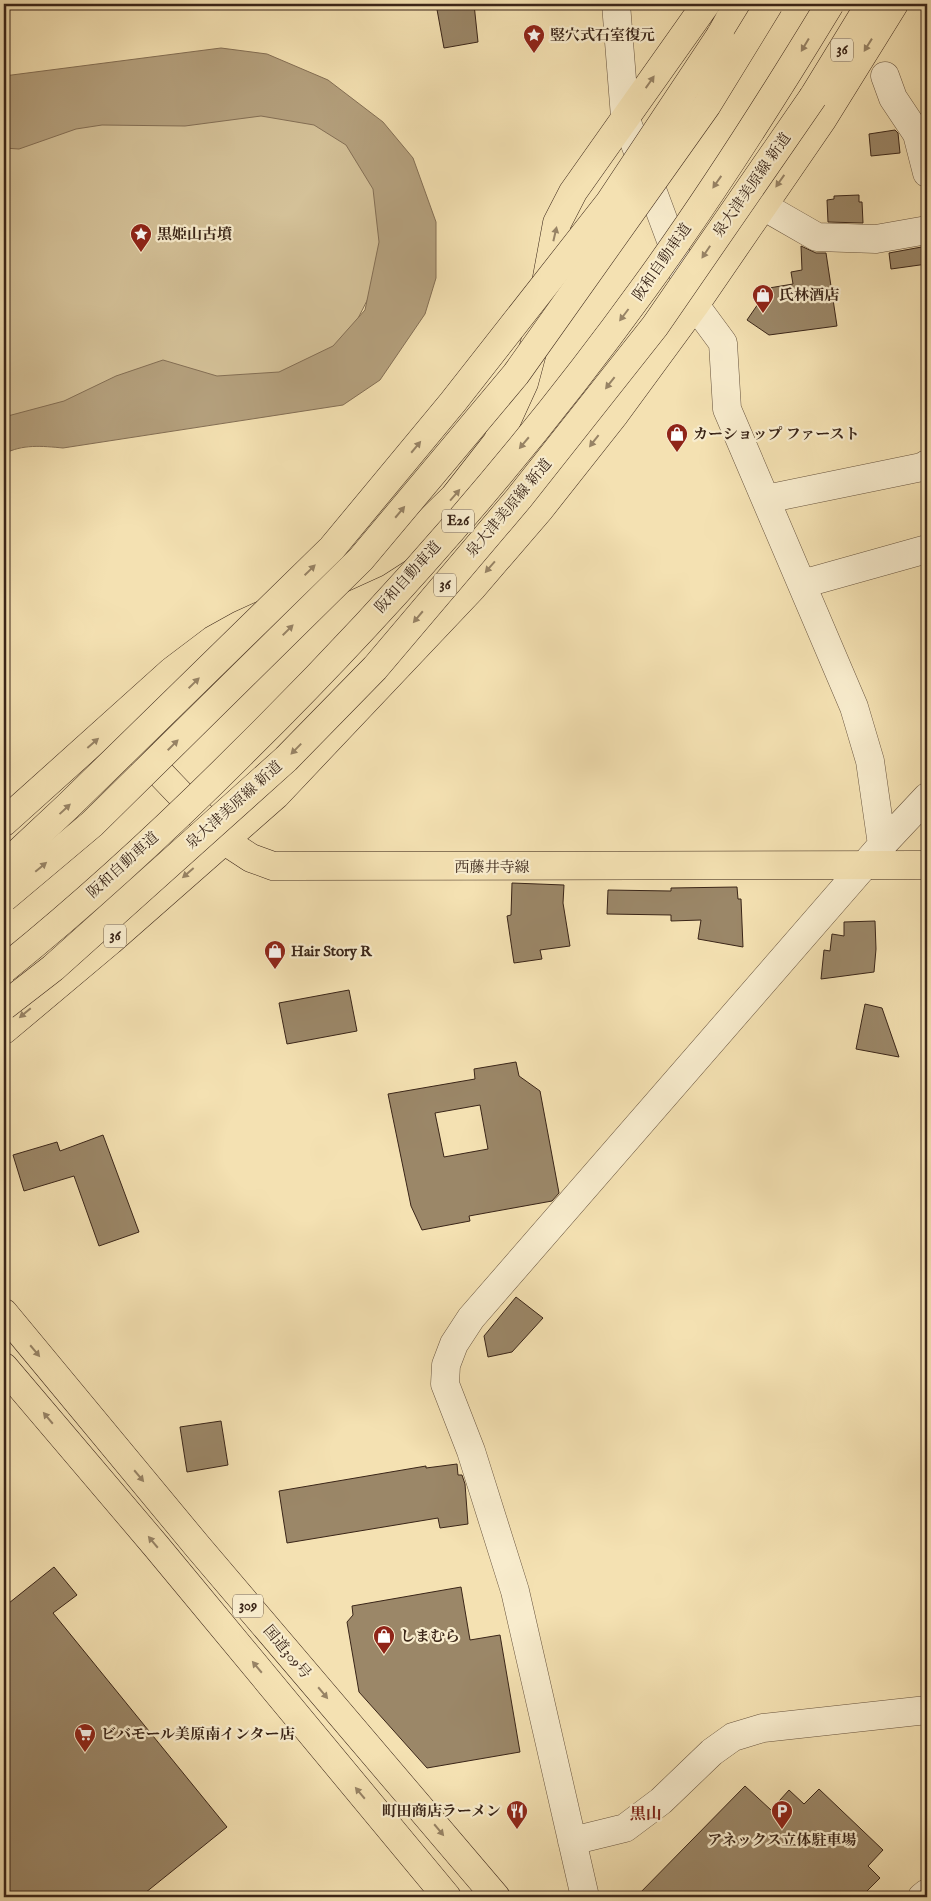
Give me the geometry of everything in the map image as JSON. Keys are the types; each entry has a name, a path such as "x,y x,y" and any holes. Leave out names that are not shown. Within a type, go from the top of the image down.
{"main road":[{"path":"4,822 172,671 213,640 240,625 376,563 407,543 454,497 497,442 524,383 535,342 549,258 557,223 573,192 706,4"},
{"path":"4,866 332,548 453,402 609,203 720,36 738,4"},
{"path":"4,898 92,824 361,559 516,374 707,105 769,4"},
{"name":"阪和自動車道","path":"4,969 41,939 189,805 308,688 425,559 539,426 644,288 756,126 830,4"},
{"name":"泉大津美原線 新道","path":"4,1006 53,968 279,765 375,668 519,498 655,326 813,97 870,4"},
{"name":"36","path":"4,1030 276,795 478,581 540,510 616,414 695,304 822,120 894,4"},
{"name":"西藤井寺線","path":"114,725 225,841 251,858 273,866 927,865"},
{"name":"国道309号","path":"4,1313 198,1547 496,1897"},
{"name":"309","path":"4,1367 156,1546 447,1897"}],"street":[{"path":"616,4 625,117 695,304 723,343 728,409 854,707 870,760 882,845"},
{"path":"885,76 893,98 917,134 927,173"},
{"path":"762,206 817,237 876,239 927,230"},
{"path":"766,499 922,467 927,464"},
{"path":"802,584 927,549"},
{"path":"585,1897 515,1591 471,1450 445,1384 446,1365 454,1344 471,1318 882,845 927,797"},
{"path":"572,1841 625,1828 661,1801 712,1752 733,1738 763,1728 927,1710"},
{"path":"922,1897 927,1893"}],"shaded area":[{"path":"221,48 267,54 328,80 383,122 413,158 436,222 436,278 425,314 380,380 343,405 63,448 25,447 4,454 4,417 64,401 116,376 163,360 217,376 279,372 333,346 365,310 379,242 373,189 346,145 314,125 261,116 185,126 102,125 76,129 19,149 4,148 4,76"},
{"path":"269,103 342,129 382,181 383,269 344,346 265,380 4,432 4,137 63,113"}],"building":[{"path":"436,4 474,4 478,42 444,48"},
{"path":"895,130 898,133 900,153 871,156 869,134"},
{"path":"859,195 859,202 862,202 863,223 828,222 827,200 834,199 834,196"},
{"path":"801,246 816,253 826,253 837,326 769,335 747,320 769,288 793,284 791,272 802,270"},
{"path":"927,246 927,264 891,269 889,253"},
{"path":"512,883 564,885 563,903 570,946 540,950 542,959 514,963 507,916 511,915"},
{"path":"737,887 738,899 741,899 743,947 698,939 701,920 671,921 671,915 607,914 608,890 671,891 671,888"},
{"path":"875,921 876,949 874,972 821,979 824,950 830,951 832,934 844,936 844,922"},
{"path":"349,990 357,1031 287,1044 279,1003"},
{"path":"865,1004 882,1008 899,1057 856,1049"},
{"path":"516,1062 519,1076 540,1091 559,1193 552,1201 469,1216 470,1221 422,1230 411,1206 388,1094 475,1079 474,1069","holes":["480,1105 488,1149 444,1157 435,1113"]},
{"path":"103,1135 139,1232 99,1246 74,1176 24,1191 13,1155 57,1142 60,1151"},
{"path":"516,1297 543,1318 512,1352 488,1357 484,1336"},
{"path":"221,1421 228,1465 187,1472 180,1427"},
{"path":"457,1464 458,1475 462,1475 465,1484 468,1524 440,1528 438,1518 287,1543 279,1491 426,1466 426,1468"},
{"name":"ビバモール美原南インター店","path":"54,1567 77,1595 53,1613 227,1827 140,1897 4,1897 4,1607"},
{"path":"461,1587 470,1640 500,1635 520,1752 427,1768 359,1692 347,1622 353,1615 352,1606"},
{"name":"アネックス立体駐車場","path":"745,1786 771,1810 789,1790 804,1804 819,1789 883,1850 868,1866 880,1878 861,1897 636,1897"}],"place":[{"name":"竪穴式石室復元","path":"534,54"},
{"name":"黒姫山古墳","path":"141,253"},
{"name":"氏林酒店","path":"763,314"},
{"name":"カーショップ ファースト","path":"677,453"},
{"name":"Hair Story R","path":"275,970"},
{"name":"しまむら","path":"384,1655"},
{"name":"ビバモール美原南インター店","path":"85,1753"},
{"name":"町田商店ラーメン","path":"517,1830"},
{"name":"アネックス立体駐車場","path":"782,1830"}],"district":[{"name":"黒山","path":"646,1815"}]}
